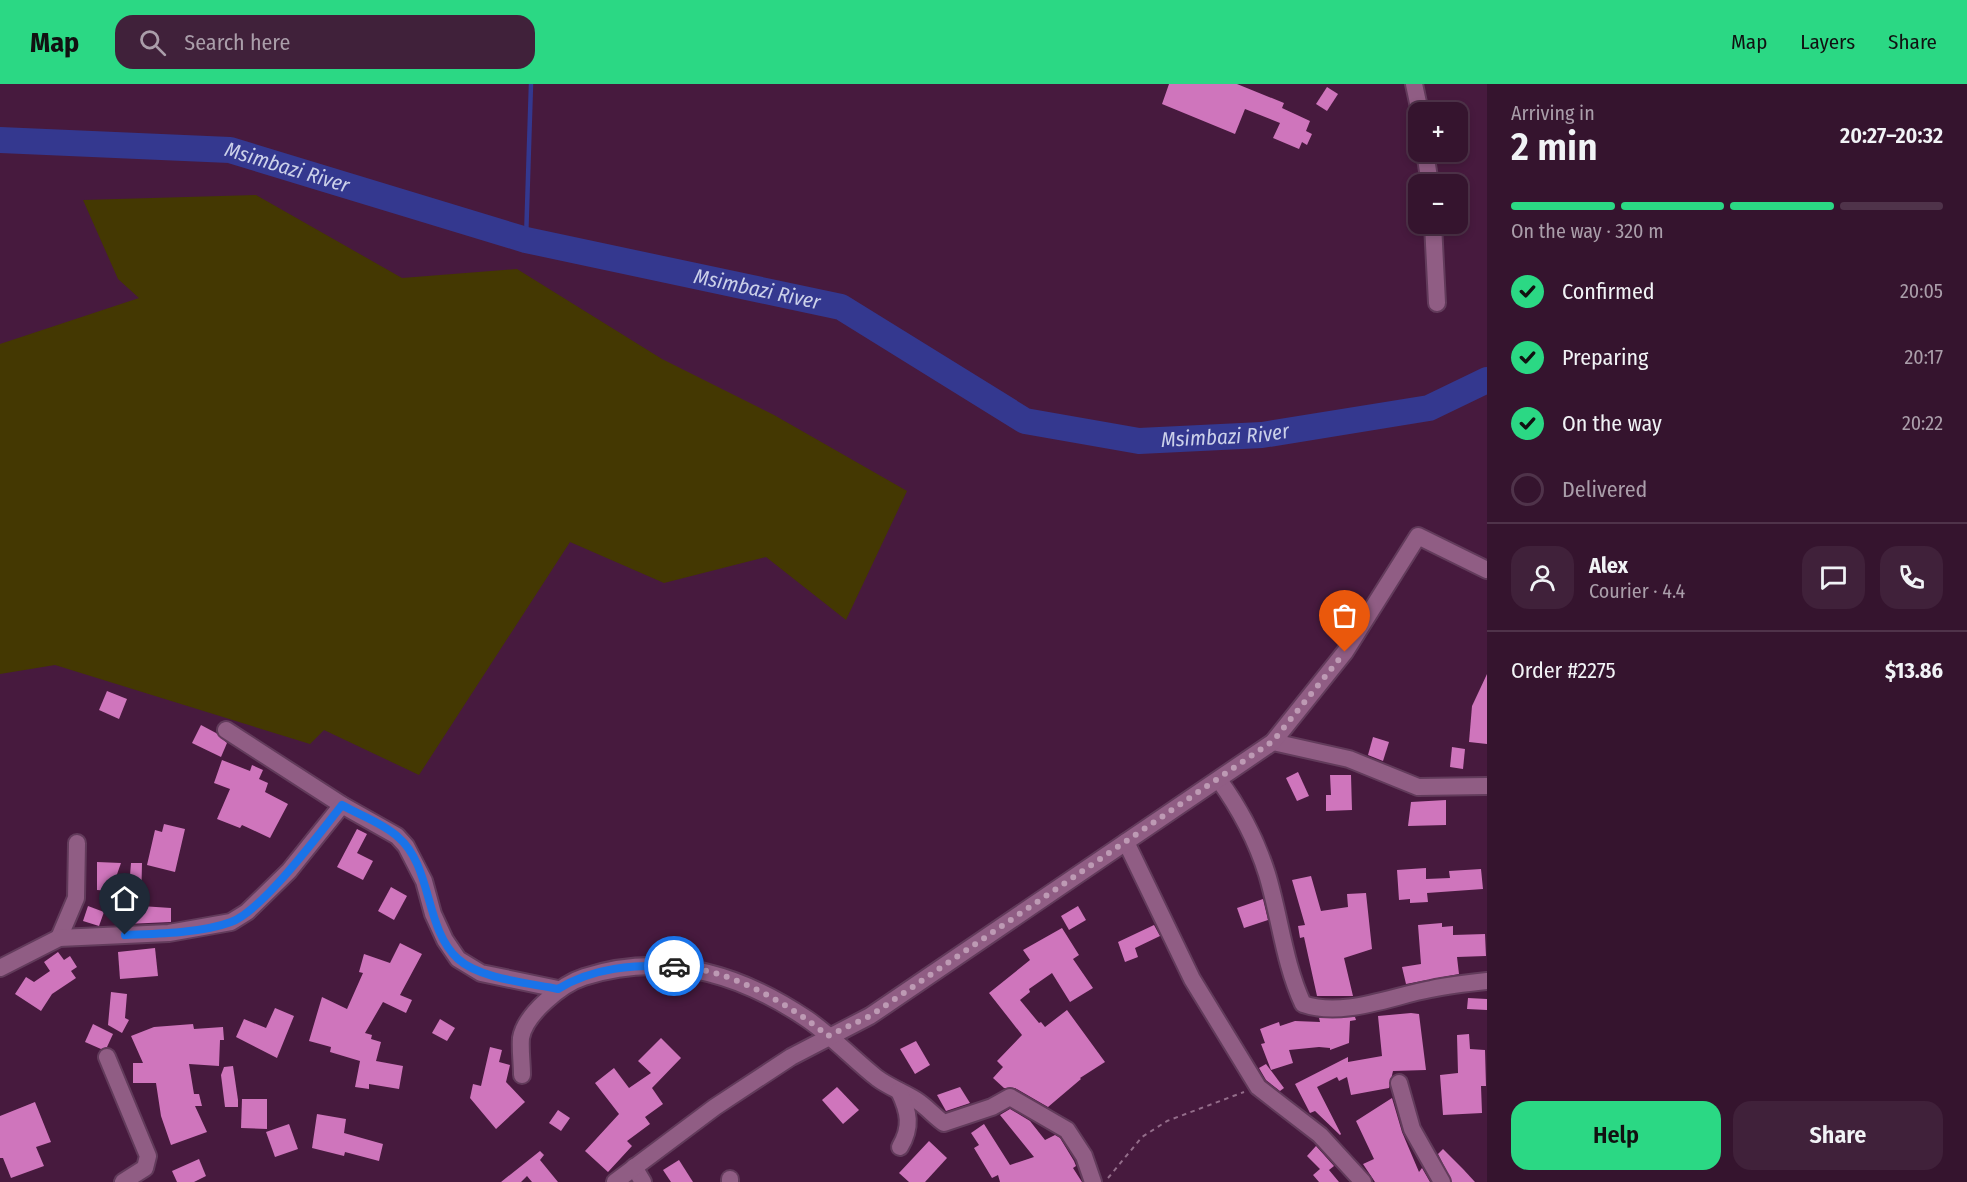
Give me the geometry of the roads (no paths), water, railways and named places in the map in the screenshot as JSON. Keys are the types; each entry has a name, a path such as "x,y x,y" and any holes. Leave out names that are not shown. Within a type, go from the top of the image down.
{"street":[{"path":"1414,84 1418,102"},
{"path":"1434,234 1437,303"},
{"path":"615,1182 715,1107 790,1057 870,1016 1273,741 1345,652 1418,536 1487,570"},
{"path":"226,730 342,805 397,836 406,846 424,881 433,914 445,940 458,959 481,973 558,989"},
{"path":"1273,741 1349,759 1418,787 1487,786"},
{"path":"1219,780 1247,822 1258,850 1267,875 1293,983 1303,1004 1314,1008 1346,1007 1430,989 1487,981"},
{"path":"0,968 59,938 169,933 231,922 247,912 289,871 342,805"},
{"path":"1126,842 1192,979 1258,1087 1320,1135 1363,1182"},
{"path":"59,938 75,898 77,843"},
{"path":"522,1075 521,1038 527,1022 558,989 573,980 605,970 641,965 691,967 759,990 808,1020 883,1083 927,1107 944,1123 992,1107 1010,1097 1067,1130 1084,1156 1093,1182"},
{"path":"107,1057 148,1156 145,1168 123,1182"},
{"path":"1399,1083 1412,1129 1442,1182"},
{"path":"899,1091 907,1107 909,1122 908,1133 900,1147"},
{"path":"634,1167 643,1182"}],"waterway":[{"path":"526,240 531,84"},
{"name":"Msimbazi River","path":"0,140 230,150 526,240 841,307 1025,421 1139,441 1262,435 1429,408 1487,380"}]}
